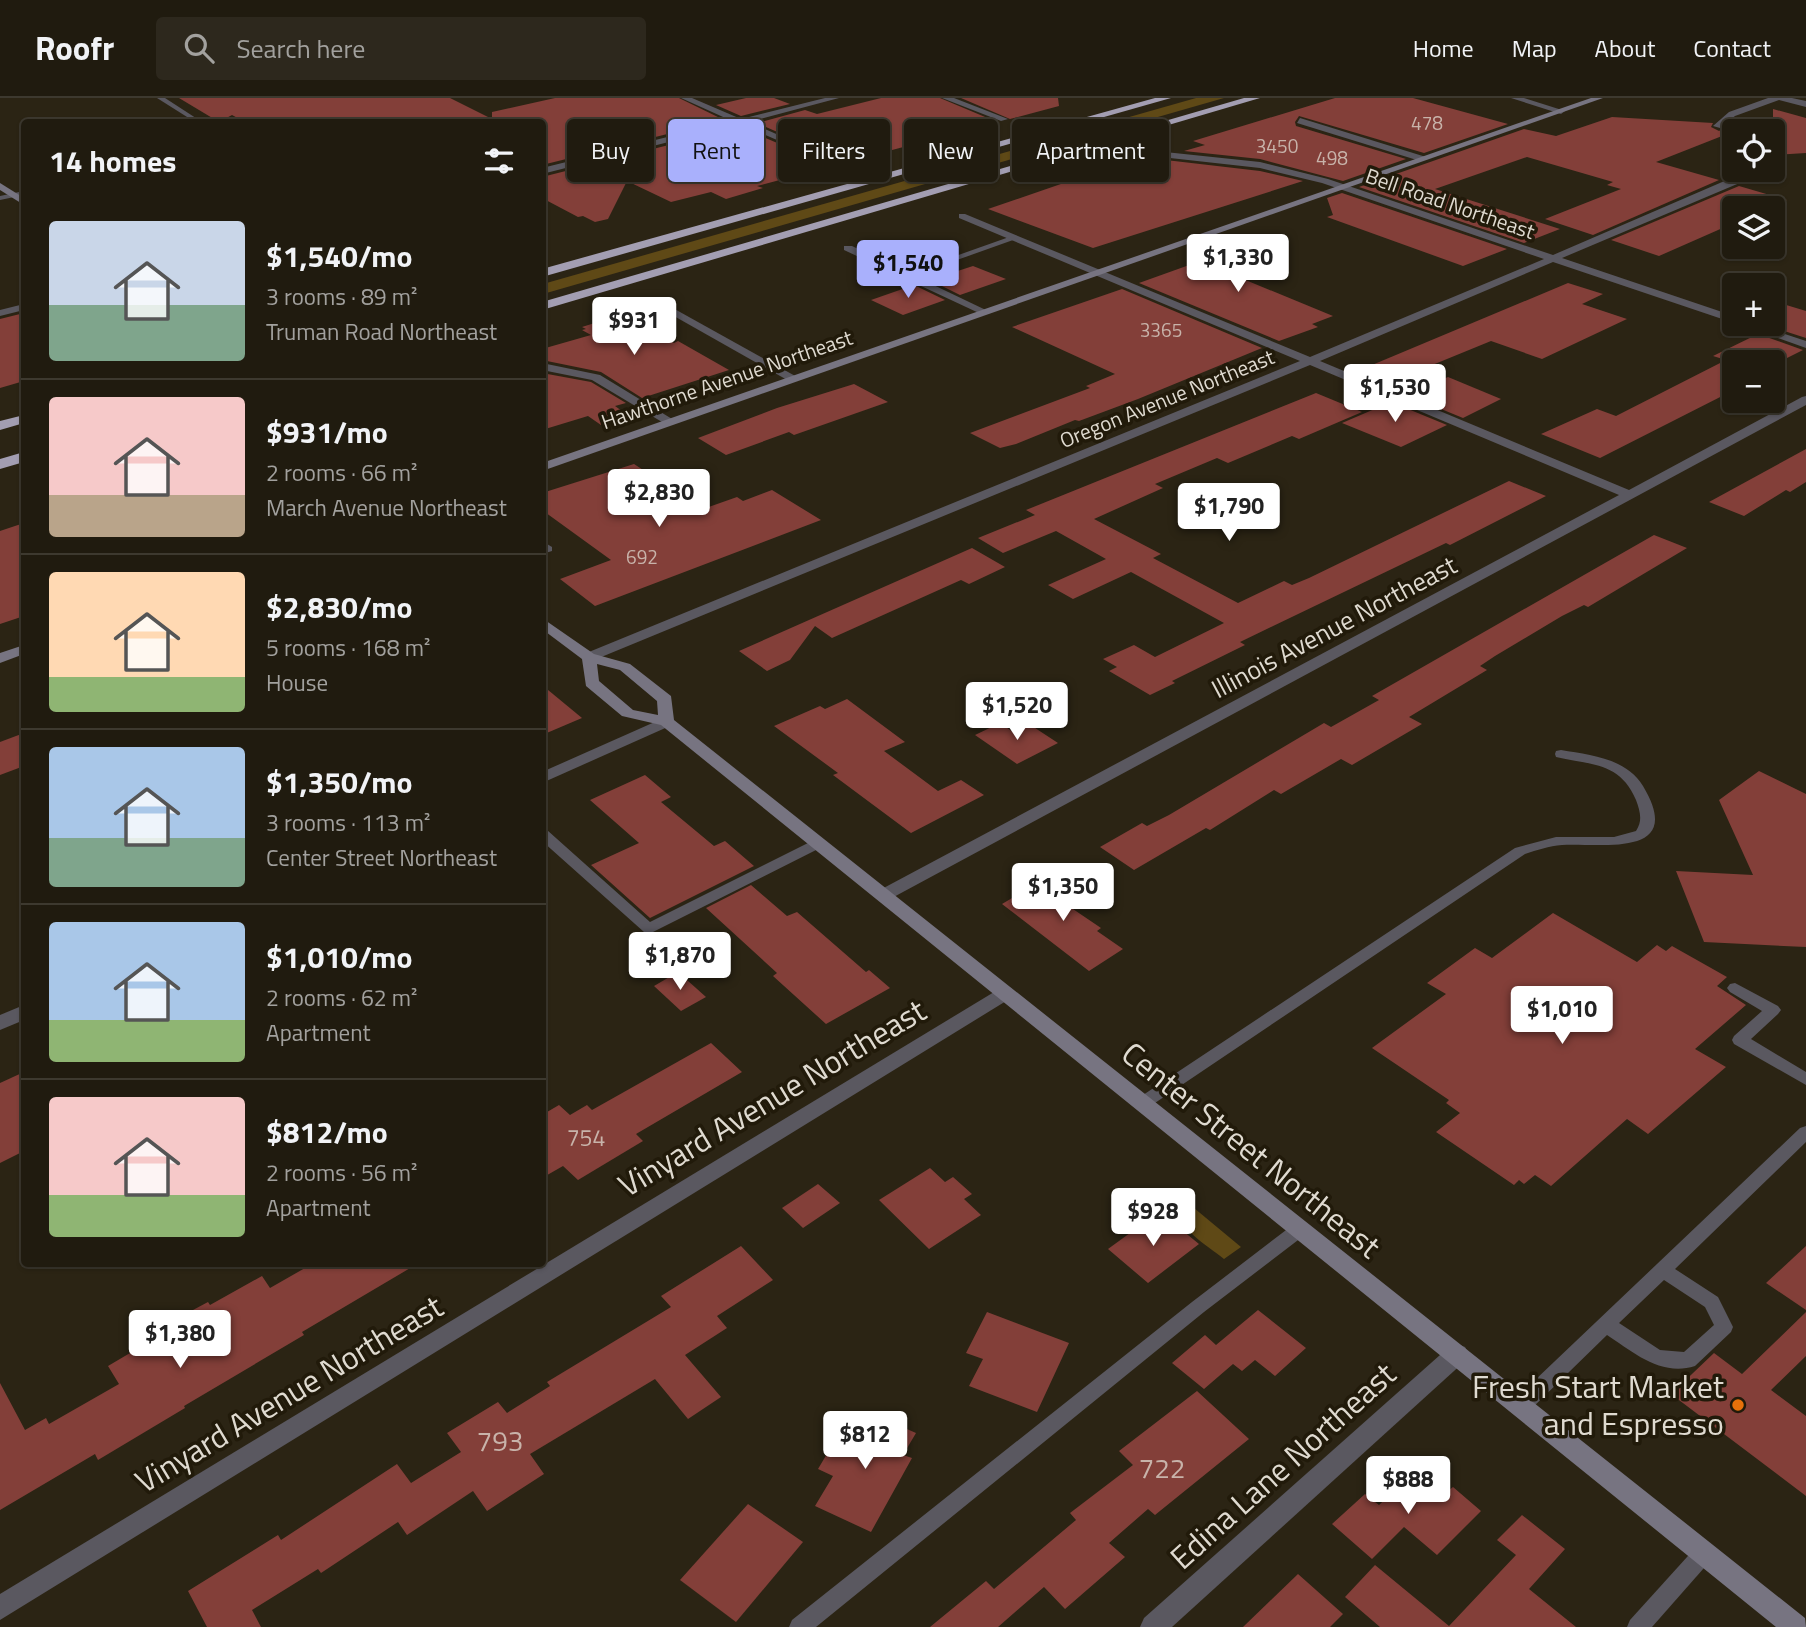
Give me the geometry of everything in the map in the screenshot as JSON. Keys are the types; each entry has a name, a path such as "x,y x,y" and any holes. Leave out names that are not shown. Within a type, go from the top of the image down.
{"highway":[{"path":"546,272 1166,98"},
{"path":"546,305 1255,98"},
{"path":"0,426 21,420"},
{"path":"0,464 21,458"}],"main road":[{"name":"Hawthorne Avenue Northeast","path":"546,466 1599,98"},
{"path":"0,186 19,194"},
{"path":"546,625 589,657 625,667 664,699 666,722"},
{"path":"0,658 21,650"},
{"name":"Center Street Northeast","path":"589,657 591,683 628,713 666,722 1796,1627"}],"street":[{"path":"685,98 733,119"},
{"path":"752,119 835,98"},
{"path":"946,98 1004,119"},
{"path":"1515,98 1561,111"},
{"path":"1717,126 1732,114 1779,98 1806,104"},
{"path":"1300,121 1423,159"},
{"path":"546,170 668,140"},
{"name":"Bell Road Northeast","path":"1169,156 1275,168 1344,187 1722,316"},
{"name":"Oregon Avenue Northeast","path":"589,657 1310,361 1734,182"},
{"path":"962,216 1631,495"},
{"path":"848,248 985,312"},
{"path":"662,305 793,379"},
{"path":"1779,336 1806,345"},
{"path":"546,367 596,377 671,422"},
{"name":"Illinois Avenue Northeast","path":"884,895 1806,400"},
{"path":"546,776 666,722"},
{"name":"Vinyard Avenue Northeast","path":"0,1608 1004,993"},
{"path":"0,1023 21,1013"},
{"name":"Edina Lane Northeast","path":"1153,1627 1457,1354"}],"lane":[{"path":"160,98 194,119"},
{"path":"0,198 19,194"},
{"path":"906,275 1016,239"},
{"path":"0,313 21,308"},
{"path":"1143,1103 1520,851 1558,841 1609,843 1632,839 1643,833 1650,821 1646,804 1635,782 1617,768 1593,759 1561,754"},
{"path":"546,837 649,929 819,843"},
{"path":"1735,988 1773,1010 1740,1040 1806,1079"},
{"path":"1521,1406 1803,1140"},
{"path":"800,1627 1198,1307 1300,1229"},
{"path":"1606,1324 1656,1359 1688,1360 1724,1327 1712,1302 1663,1270"},
{"path":"1638,1627 1704,1553"}],"shaded area":[{"path":"1196,98 1224,98 1151,119 1122,119"},
{"path":"1012,150 1012,159 998,163 998,154"},
{"path":"904,181 932,182 546,293 546,283"},
{"path":"1185,1202 1241,1247 1224,1259 1201,1242 1182,1220 1181,1203"}],"building":[{"path":"179,98 450,98 492,119 239,119 232,115 225,119 214,119"},
{"path":"555,98 679,98 722,119 668,119 668,134 654,137 654,119 567,119 567,159 546,164 546,119 492,119 492,112"},
{"path":"746,98 774,98 790,104 741,116 716,105"},
{"path":"881,98 940,98 990,119 904,119 904,147 890,151 890,119 778,119 778,132 764,126 764,121 805,110 817,114"},
{"path":"961,98 1058,98 1059,106 1010,119"},
{"path":"1335,98 1413,98 1508,124 1424,153 1299,116 1295,122 1296,126 1406,159 1343,181 1260,159 1184,151 1205,145 1193,141"},
{"path":"1773,109 1806,118 1806,153 1785,154 1785,119 1773,119"},
{"path":"1612,117 1713,123 1711,127 1719,131 1722,129 1722,136 1656,162 1719,180 1593,235 1545,219 1621,189 1607,185 1613,182 1527,157 1435,189 1560,229 1524,243 1359,187 1524,129 1556,136"},
{"path":"764,137 778,143 778,180 757,186 763,188 726,199 711,192 671,202 629,182 654,182 654,149 668,145 668,182 764,182"},
{"path":"1169,160 1260,171 1303,181 1093,248 988,209 1067,182 1169,182"},
{"path":"567,171 567,182 626,182 608,219 595,222 583,216 578,217 546,200 546,176"},
{"path":"1739,186 1773,196 1722,196 1722,228 1659,256 1611,240"},
{"path":"1342,193 1507,249 1463,266 1327,217 1333,215 1327,198"},
{"path":"1259,240 1267,261 1231,274 1333,316 1312,324 1318,327 1279,341 1139,283"},
{"path":"973,266 1006,279 960,295 930,280"},
{"path":"1568,283 1603,294 1582,304 1627,319 1542,359 1491,341 1403,377 1372,365"},
{"path":"914,285 945,300 903,315 871,300"},
{"path":"1122,289 1262,348 1138,399 1016,444 1000,448 970,433 1090,388 1086,386 1115,374 1012,327"},
{"path":"1785,305 1806,311 1806,338 1785,331"},
{"path":"21,314 21,382 0,388 0,319"},
{"path":"623,314 729,370 642,398 601,372 546,361 546,348 591,335 582,330 586,329 582,327"},
{"path":"1754,336 1764,336 1803,350 1785,359 1785,350 1725,350"},
{"path":"1722,352 1722,359 1713,356"},
{"path":"1722,362 1722,396 1600,458 1541,434 1597,409 1616,416"},
{"path":"546,374 591,382 626,403 615,406 629,416 601,425 588,416 546,429"},
{"path":"1448,377 1501,399 1463,418 1407,395"},
{"path":"854,384 888,402 794,435 789,432 726,455 698,438 777,408"},
{"path":"1316,393 1362,412 1299,439 1292,436 1228,463 1217,458 1155,484 1163,488 1094,519 1161,554 1153,558 1238,603 1284,581 1292,585 1309,578 1509,481 1546,496 1450,545 1446,543 1240,642 1245,645 1172,681 1175,683 1150,695 1109,671 1117,667 1103,659 1134,645 1155,657 1224,623 1131,572 1073,599 1048,585 1106,559 1056,531 1003,553 978,538 1035,515 1026,510"},
{"path":"1391,402 1447,425 1401,447 1342,423"},
{"path":"1806,449 1806,482 1790,492 1786,490 1744,516 1709,502"},
{"path":"634,464 703,509 737,497 743,501 772,490 821,520 595,606 560,579 611,560 546,513 546,492"},
{"path":"21,524 21,617 0,624 0,531"},
{"path":"1654,535 1687,548 1588,607 1584,605 1562,616 1495,656 1480,666 1487,670 1409,717 1422,724 1352,765 1341,759 1281,794 1274,790 1210,830 1206,828 1134,870 1100,847 1142,823 1147,826 1169,815 1324,723 1331,727 1379,700 1372,696"},
{"path":"972,548 1005,567 969,584 961,580 832,638 815,626 790,660 767,671 739,651"},
{"path":"546,688 582,718 546,733"},
{"path":"847,699 905,742 884,751 938,791 961,780 984,795 911,833 833,775 838,773 774,726 820,706 825,709"},
{"path":"1000,723 1013,732 1029,724 1058,743 1017,764 975,735"},
{"path":"21,734 21,767 0,775 0,742"},
{"path":"1759,771 1806,794 1806,947 1704,942 1676,871 1753,875 1719,800"},
{"path":"645,775 671,797 661,802 714,846 725,841 754,866 650,918 591,865 639,843 590,800"},
{"path":"1049,876 1083,899 1070,907 1101,928 1097,931 1123,949 1089,971 1002,904"},
{"path":"751,885 787,916 797,912 866,972 869,970 890,988 826,1024 773,976 777,973 706,908"},
{"path":"1553,913 1637,962 1657,945 1666,951 1672,946 1727,977 1717,986 1746,1005 1695,1049 1726,1067 1648,1134 1627,1119 1551,1186 1535,1175 1524,1184 1519,1180 1514,1185 1436,1132 1460,1113 1446,1103 1449,1100 1372,1048 1446,994 1427,983 1475,948 1492,958"},
{"path":"678,972 706,997 681,1011 654,986"},
{"path":"711,1043 742,1072 636,1134 643,1141 578,1180 563,1166 546,1176 546,1113 559,1105 570,1115 587,1105 592,1110"},
{"path":"21,1073 21,1152 0,1163 0,1083"},
{"path":"930,1168 945,1182 953,1177 972,1194 964,1199 981,1215 929,1249 879,1200"},
{"path":"818,1184 840,1203 803,1228 782,1208"},
{"path":"1152,1217 1164,1227 1172,1222 1199,1244 1148,1283 1108,1249"},
{"path":"741,1246 773,1280 717,1316 727,1328 685,1355 721,1397 688,1419 655,1379 530,1454 544,1474 487,1511 473,1491 407,1535 398,1522 321,1573 318,1569 252,1610 261,1627 207,1627 188,1591 278,1535 281,1540 397,1464 411,1483 461,1452 447,1433 498,1402 507,1413 550,1386 547,1382 671,1307 661,1296"},
{"path":"1806,1246 1806,1310 1766,1283"},
{"path":"307,1267 412,1267 302,1332 304,1335 98,1460 95,1454 0,1510 0,1383 25,1430 46,1418 49,1424 119,1384 108,1366 181,1323 178,1318 208,1302 210,1305 262,1276 270,1288"},
{"path":"1258,1310 1306,1348 1275,1376 1255,1360 1242,1371 1233,1364 1204,1389 1172,1363 1205,1335 1216,1345"},
{"path":"987,1312 1069,1343 1037,1412 969,1386 983,1359 966,1353"},
{"name":"Fresh Start Market and Espresso","path":"1806,1312 1806,1356 1771,1390 1806,1416 1806,1496 1671,1394 1714,1353 1742,1374"},
{"path":"1197,1391 1249,1439 1155,1515 1148,1509 1109,1543 1125,1557 1065,1609 1044,1587 998,1627 930,1627 986,1581 994,1589 1076,1520 1070,1513 1133,1465 1119,1451"},
{"path":"868,1412 916,1433 903,1455 912,1458 871,1532 815,1506 833,1476 818,1469 837,1437 849,1443"},
{"path":"1416,1470 1445,1493 1453,1487 1481,1511 1437,1555 1404,1527 1372,1559 1332,1524 1365,1494 1379,1505"},
{"path":"748,1504 803,1542 736,1622 680,1580"},
{"path":"1522,1515 1565,1549 1529,1589 1576,1627 1380,1627 1345,1597 1375,1565 1449,1626 1516,1555 1497,1540"},
{"path":"1298,1574 1343,1614 1330,1627 1243,1627"}],"place":[{"name":"Fresh Start Market and Espresso","path":"1738,1405"}]}
